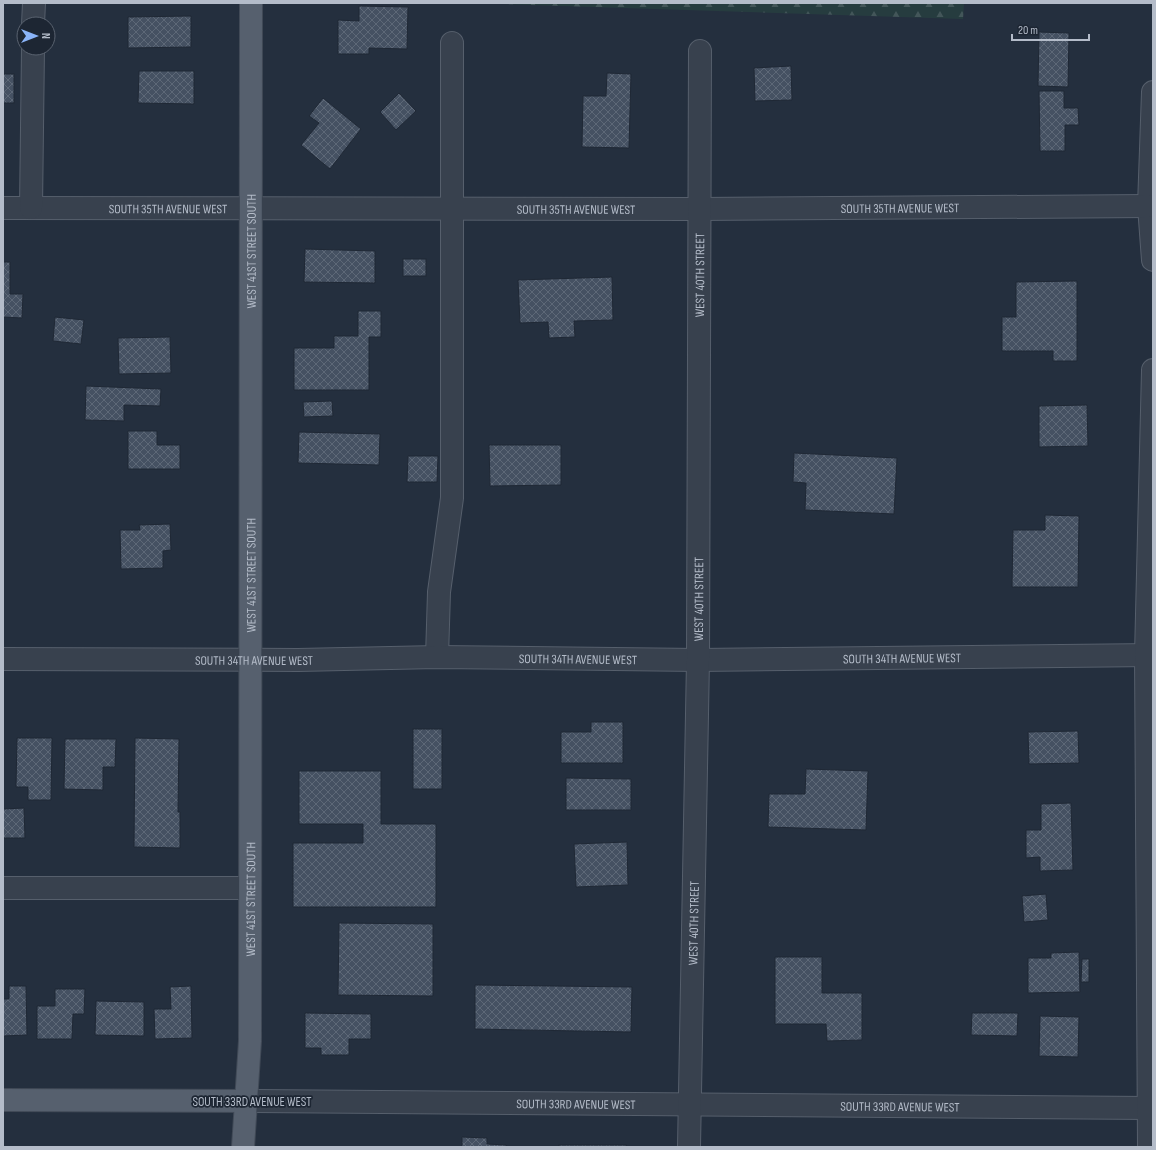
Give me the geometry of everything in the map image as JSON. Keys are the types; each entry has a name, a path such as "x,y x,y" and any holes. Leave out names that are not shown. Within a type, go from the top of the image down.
{"main road":[{"name":"WEST 41ST STREET SOUTH","path":"243,1147 250,1041 251,3"},
{"name":"SOUTH 33RD AVENUE WEST","path":"3,1100 247,1101"}],"street":[{"path":"33,16 34,3"},
{"path":"437,657 439,592 452,498 452,43"},
{"name":"WEST 40TH STREET","path":"689,1147 698,660 700,50"},
{"path":"31,208 33,56"},
{"path":"1153,92 1149,206 1153,260"},
{"name":"SOUTH 35TH AVENUE WEST","path":"3,208 699,209 1149,206"},
{"path":"1149,1147 1151,1061 1149,655 1153,370"},
{"name":"SOUTH 34TH AVENUE WEST","path":"3,659 298,660 437,657 698,660 1149,655"},
{"path":"3,888 250,888"},
{"name":"SOUTH 33RD AVENUE WEST","path":"247,1101 1149,1108"}],"green space":[{"path":"473,3 964,3 963,19"}],"building":[{"path":"359,6 408,7 407,49 369,48 369,54 338,54 338,20 359,21"},
{"path":"191,16 191,47 128,48 128,17"},
{"path":"1039,32 1069,33 1068,87 1038,86"},
{"path":"791,66 792,100 755,101 754,68"},
{"path":"139,71 194,71 194,104 138,103"},
{"path":"607,73 631,74 629,148 582,147 583,96 606,96"},
{"path":"3,74 14,74 14,103 3,103"},
{"path":"1039,91 1064,91 1064,108 1078,108 1079,125 1065,125 1065,151 1040,151"},
{"path":"399,93 416,111 396,130 380,112"},
{"path":"323,98 361,129 330,169 301,145 319,123 309,116"},
{"path":"305,249 375,251 375,283 304,282"},
{"path":"403,259 426,259 426,276 403,276"},
{"path":"3,262 10,262 10,294 23,294 22,318 3,317"},
{"path":"612,277 613,320 574,321 575,337 549,338 548,322 520,323 518,280"},
{"path":"1077,281 1077,361 1053,361 1053,351 1002,351 1002,317 1016,317 1016,282"},
{"path":"358,311 381,311 381,337 369,337 369,390 294,390 294,348 334,348 334,336 358,336"},
{"path":"55,317 84,320 81,344 53,341"},
{"path":"170,337 171,373 119,374 118,338"},
{"path":"86,386 161,389 160,406 124,405 124,421 85,420"},
{"path":"332,401 333,416 304,417 303,402"},
{"path":"1087,405 1088,446 1039,447 1039,406"},
{"path":"128,431 157,431 157,445 180,445 180,469 128,469"},
{"path":"299,432 380,434 379,465 298,463"},
{"path":"489,445 561,445 561,485 490,486"},
{"path":"794,453 897,458 894,514 805,510 806,483 793,482"},
{"path":"408,456 438,456 437,482 407,482"},
{"path":"1045,515 1079,516 1078,587 1012,587 1013,530 1045,530"},
{"path":"170,524 171,550 163,551 163,568 121,569 120,530 140,530 139,525"},
{"path":"591,722 623,722 623,763 561,763 561,732 591,732"},
{"path":"413,729 442,729 442,789 413,789"},
{"path":"1078,731 1079,763 1029,764 1028,732"},
{"path":"17,738 52,738 51,800 28,800 28,787 16,787"},
{"path":"135,738 179,739 178,812 180,812 180,848 134,847"},
{"path":"65,739 116,739 115,767 103,767 103,790 64,789"},
{"path":"806,769 868,771 866,830 768,827 769,794 805,794"},
{"path":"299,771 381,771 381,824 436,824 436,907 293,907 293,843 363,843 363,824 299,824"},
{"path":"566,778 631,779 631,810 566,810"},
{"path":"1071,803 1073,870 1040,871 1040,857 1026,858 1026,830 1041,830 1041,804"},
{"path":"24,808 25,838 3,838 3,809"},
{"path":"627,842 628,885 576,887 574,844"},
{"path":"1046,894 1048,920 1024,922 1022,896"},
{"path":"339,923 433,924 433,996 338,995"},
{"path":"1079,952 1080,992 1028,993 1028,958 1051,958 1051,953"},
{"path":"775,957 822,957 822,993 862,993 862,1040 827,1041 826,1024 775,1024"},
{"path":"1082,959 1089,959 1089,982 1081,982"},
{"path":"475,985 632,987 631,1032 475,1029"},
{"path":"9,986 26,986 27,1035 3,1036 3,999 9,999"},
{"path":"191,986 192,1038 155,1039 154,1009 171,1009 170,987"},
{"path":"55,989 85,989 84,1014 73,1014 72,1039 37,1039 37,1006 55,1006"},
{"path":"96,1001 144,1002 144,1036 95,1035"},
{"path":"305,1013 371,1014 371,1039 349,1039 349,1055 321,1055 321,1048 305,1048"},
{"path":"972,1013 1018,1013 1017,1036 971,1035"},
{"path":"1040,1016 1079,1017 1078,1057 1039,1056"},
{"path":"462,1137 487,1138 487,1144 506,1145 506,1147 462,1147"},
{"path":"559,1145 626,1145 626,1147 559,1147"}]}
